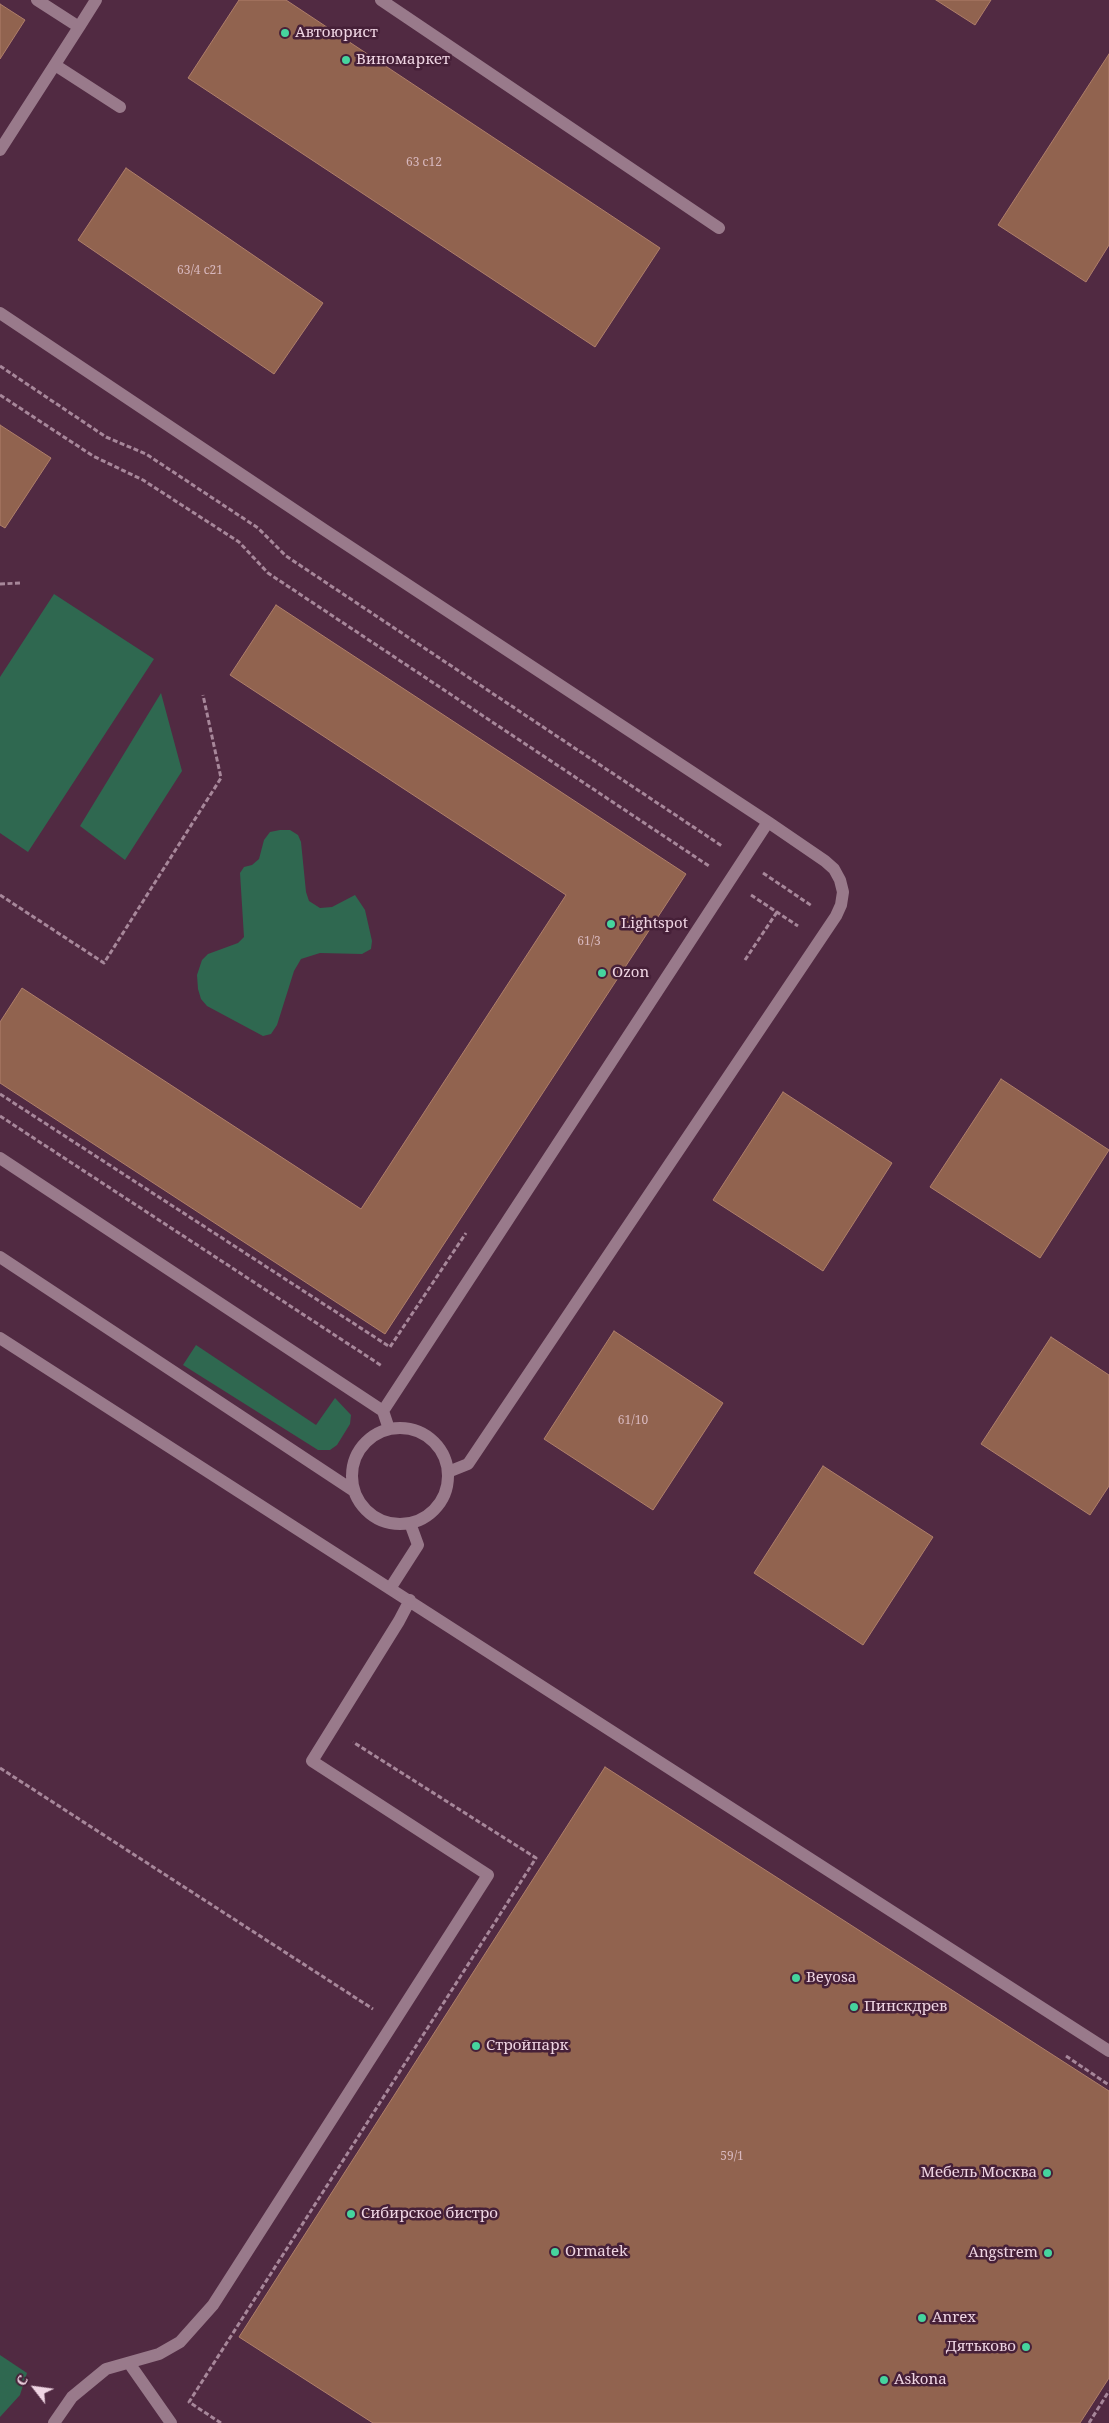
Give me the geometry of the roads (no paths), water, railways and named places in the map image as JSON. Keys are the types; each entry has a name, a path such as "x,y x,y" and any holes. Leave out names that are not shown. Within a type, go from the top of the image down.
{"lane":[{"path":"37,0 78,27"},
{"path":"0,150 96,0"},
{"path":"381,0 719,228"},
{"path":"55,65 120,107"},
{"path":"0,313 768,822 834,869 840,880 843,892 841,905 833,920 468,1464 448,1472"},
{"path":"383,1411 768,822"},
{"path":"0,1158 383,1411 389,1429"},
{"path":"0,1257 354,1490"},
{"path":"0,1338 1109,2051"},
{"path":"405,1428 421,1433 435,1443 444,1456 448,1472 446,1489 439,1504 429,1515 410,1523 400,1524 385,1522 371,1515 361,1504 354,1490 351,1476 354,1461 362,1447 374,1436 389,1429 405,1428"},
{"path":"390,1587 418,1545 410,1523"},
{"path":"54,2423 72,2397 106,2369 159,2354 180,2342 213,2305 488,1875 312,1761 399,1621 410,1600"},
{"path":"130,2363 171,2423"}],"place":[{"name":"Автоюрист","path":"285,33"},
{"name":"Виномаркет","path":"346,60"},
{"name":"Lightspot","path":"611,924"},
{"name":"Ozon","path":"602,973"},
{"name":"Beyosa","path":"796,1978"},
{"name":"Пинскдрев","path":"854,2007"},
{"name":"Стройпарк","path":"476,2046"},
{"name":"Мебель Москва","path":"1047,2173"},
{"name":"Сибирское бистро","path":"351,2214"},
{"name":"Ormatek","path":"555,2252"},
{"name":"Angstrem","path":"1048,2253"},
{"name":"Anrex","path":"922,2318"},
{"name":"Дятьково","path":"1026,2347"},
{"name":"Askona","path":"884,2380"}]}
